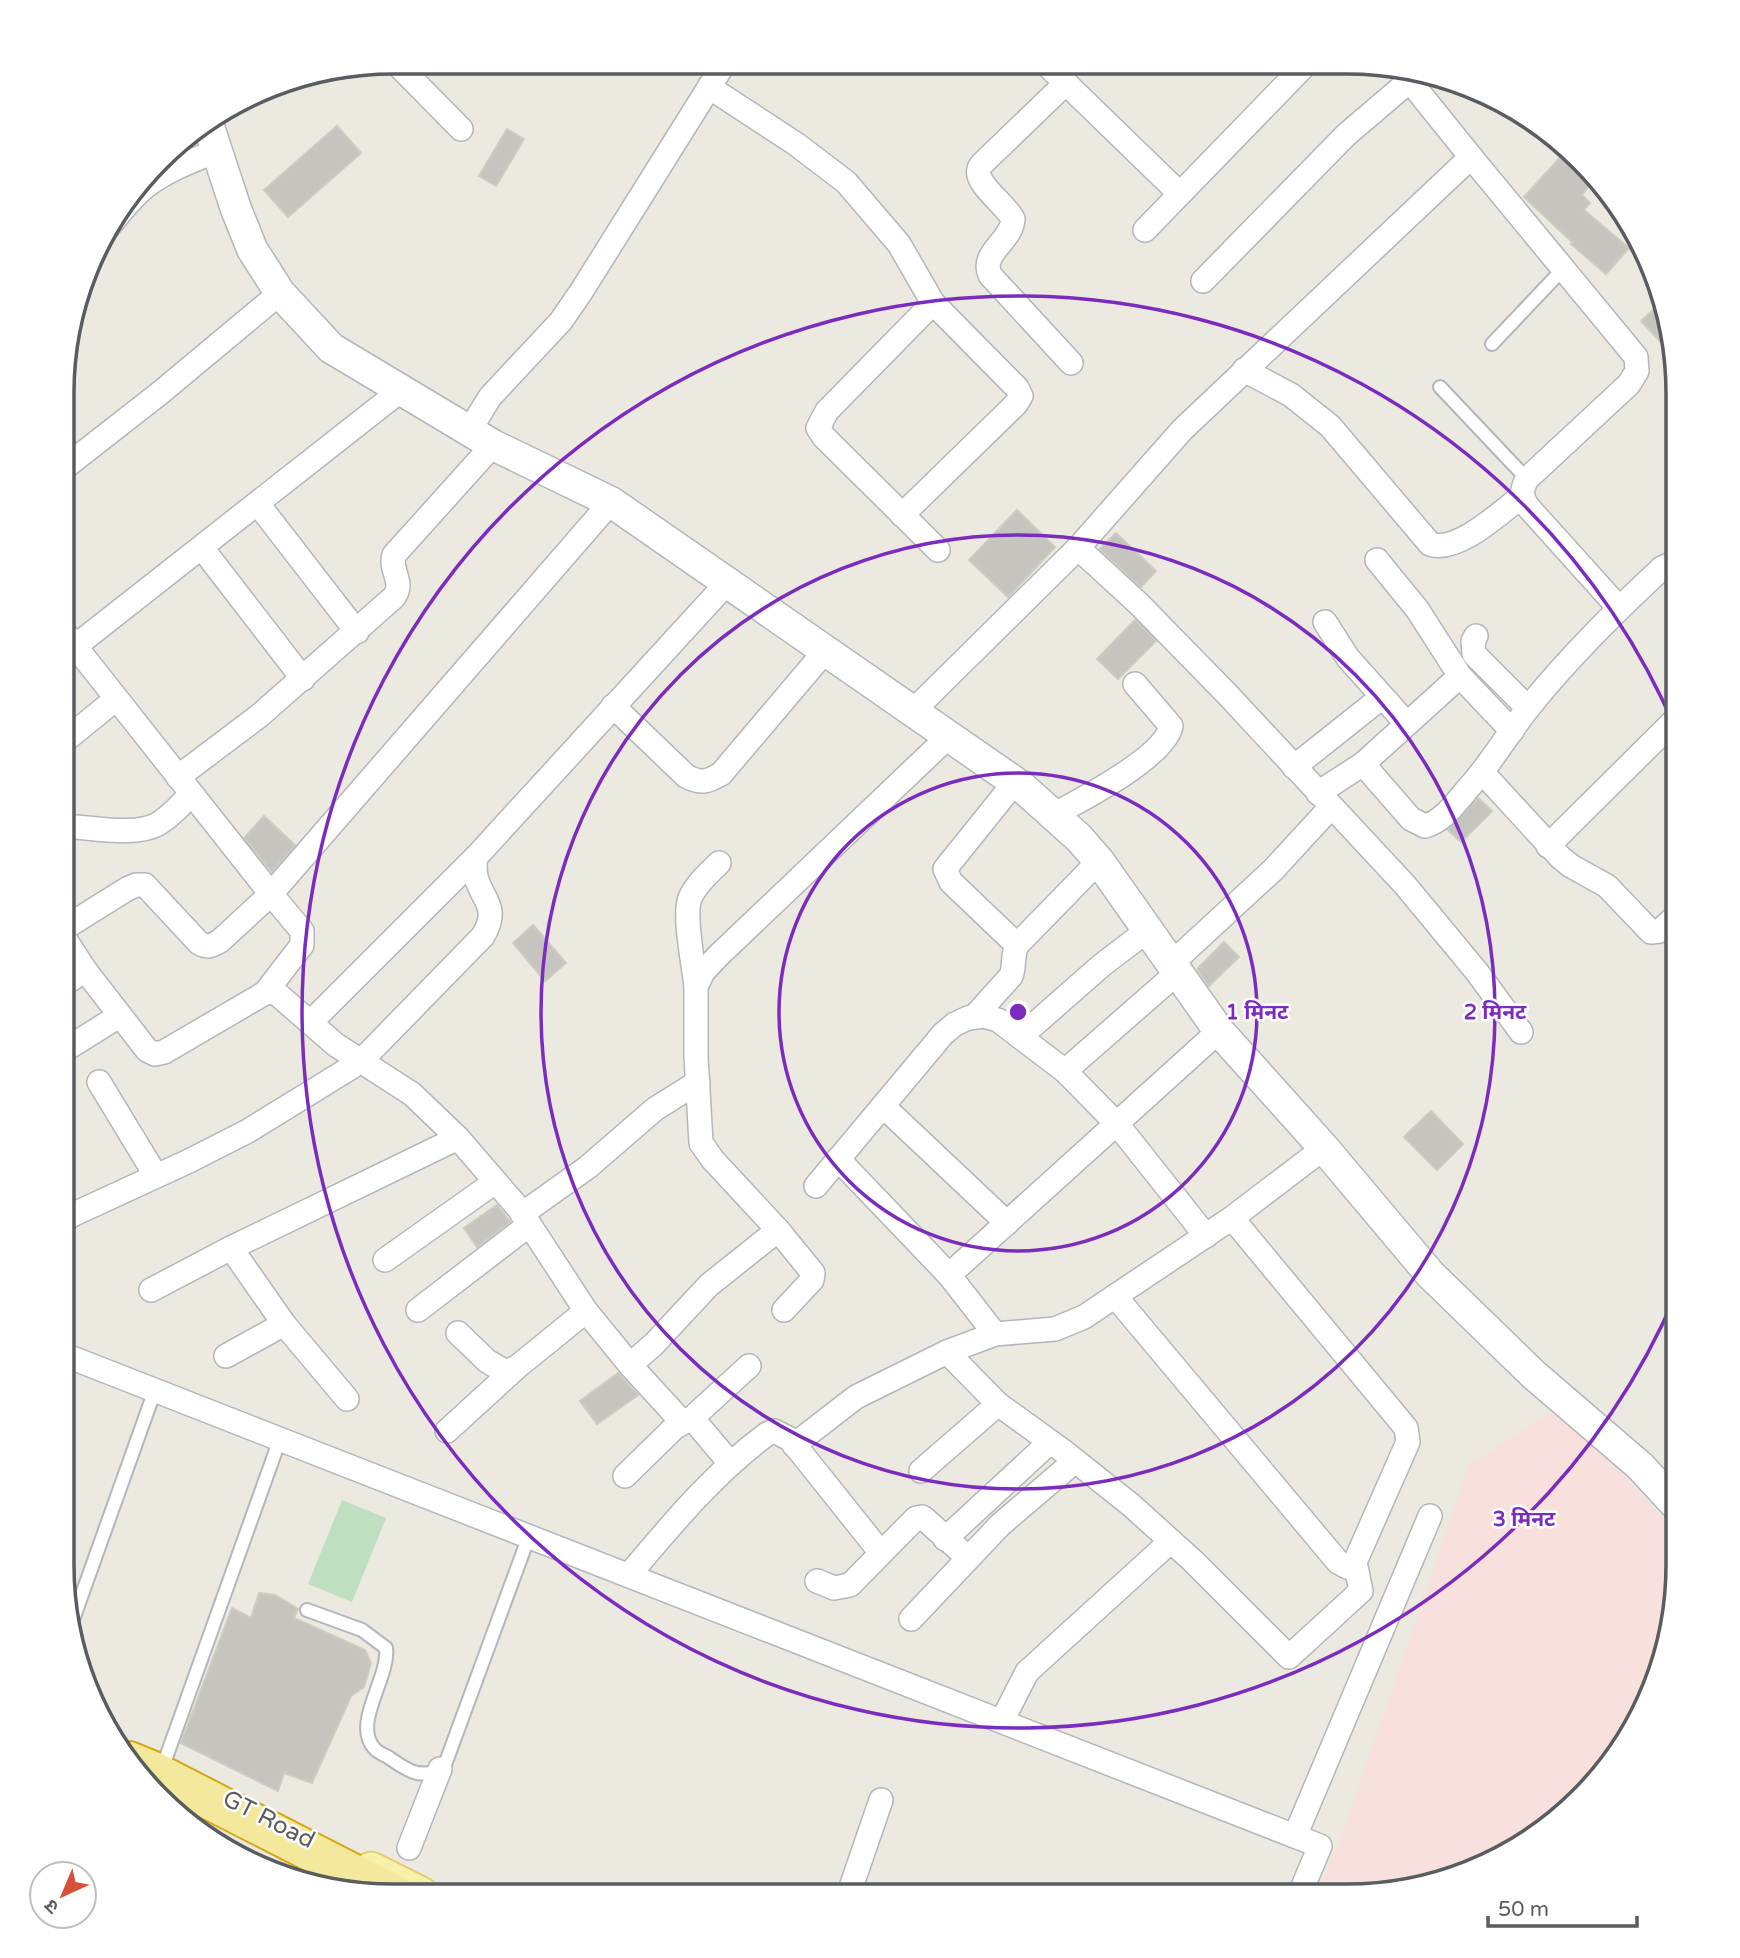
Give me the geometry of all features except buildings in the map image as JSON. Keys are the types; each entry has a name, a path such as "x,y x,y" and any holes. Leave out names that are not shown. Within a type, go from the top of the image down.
{"highway":[{"path":"146,1763 152,1770 374,1884"},
{"path":"206,1825 291,1868"}],"main road":[{"name":"GT Road","path":"146,1763 396,1884"}],"street":[{"path":"407,74 461,129"},
{"path":"74,827 140,831 170,816 184,785 357,632 398,591 397,575 392,565 394,555 481,438 491,397 555,328 581,292 717,74"},
{"path":"1057,74 1179,193"},
{"path":"1145,230 1296,74"},
{"path":"1202,281 1346,135 1409,80"},
{"path":"1244,370 1291,395 1329,426 1430,544 1437,547 1464,540 1525,487 1629,384 1637,371 1636,357 1418,90 1416,81"},
{"path":"1066,83 986,160 979,169 979,176 1013,219 1009,235 987,261 986,268 1071,363"},
{"path":"709,87 796,144 846,182 899,244 933,303 1017,388 1020,396 1016,404 902,515"},
{"path":"154,180 213,137 252,249 280,293 331,348 481,438 611,502 1015,782 1053,815 1079,838 1099,861 1219,1031 1324,1148 1430,1274 1532,1374 1640,1466 1667,1495"},
{"path":"913,711 1078,548 1182,430 1472,157"},
{"path":"74,460 280,293"},
{"path":"933,303 827,411 818,428 939,551"},
{"path":"74,641 202,548 400,391"},
{"path":"1525,487 1529,508 1619,608"},
{"path":"74,922 127,889 136,885 145,886 199,943 206,947 220,942 271,894 611,502"},
{"path":"258,505 357,632"},
{"path":"202,548 303,679"},
{"path":"1078,548 1139,604 1227,694 1405,885 1477,972 1521,1032"},
{"path":"1377,560 1417,609 1460,676 1512,731"},
{"path":"1363,764 1410,818 1418,824 1433,824 1482,772 1528,708 1578,651 1619,608 1667,566"},
{"path":"310,1023 476,858 726,583"},
{"path":"1325,622 1348,658 1407,724"},
{"path":"1476,636 1473,641 1475,654 1528,708"},
{"path":"613,706 686,776 702,782 710,780 721,774 826,650"},
{"path":"74,652 116,699 302,931 303,937 302,945 265,993 164,1052 155,1054 147,1050 119,1016 74,953"},
{"path":"1065,1071 1272,870 1324,800 1460,676"},
{"path":"1053,815 1118,778 1161,745 1170,734 1171,726 1166,718 1135,684"},
{"path":"1294,767 1382,697"},
{"path":"74,734 116,699"},
{"path":"1548,846 1667,728"},
{"path":"696,987 703,972 718,956 949,736"},
{"path":"1482,772 1548,846 1571,866 1607,886 1651,932 1660,931 1667,924"},
{"path":"1015,782 945,869 951,882 1017,945"},
{"path":"74,1214 248,1131 360,1062 483,936 491,922 491,907 478,887 474,872 476,858"},
{"path":"974,1017 1011,976 1017,945 1099,861"},
{"path":"719,863 698,885 690,898 687,912 696,987 701,1143 813,1273 812,1280 784,1310"},
{"path":"1020,1037 1102,965 1148,930"},
{"path":"74,978 85,970"},
{"path":"265,993 275,992 283,996 336,1045 412,1094 458,1138 526,1219 586,1311 630,1365 730,1463"},
{"path":"74,1044 119,1016"},
{"path":"816,1186 943,1034 955,1024 983,1016 998,1020 1065,1071 1117,1124 1206,1236"},
{"path":"949,1275 1219,1031"},
{"path":"99,1082 156,1176"},
{"path":"418,1310 655,1109 698,1082"},
{"path":"883,1106 1007,1223"},
{"path":"151,1290 231,1248 458,1138"},
{"path":"794,1445 856,1397 947,1352 995,1335 1055,1329 1084,1317 1232,1218 1324,1148"},
{"path":"838,1159 949,1275 995,1335"},
{"path":"385,1261 495,1182"},
{"path":"1115,1296 1338,1562 1347,1567 1355,1562 1408,1442 1406,1428 1232,1218"},
{"path":"630,1365 654,1345 709,1285 778,1230"},
{"path":"231,1248 284,1324 346,1399"},
{"path":"447,1431 517,1367 586,1311"},
{"path":"226,1356 284,1324"},
{"path":"458,1333 499,1370 506,1372 517,1367"},
{"path":"947,1352 998,1404 1131,1505 1289,1657 1361,1591 1355,1562"},
{"path":"74,1358 1320,1846 1304,1884"},
{"path":"625,1476 749,1366"},
{"path":"921,1471 998,1404"},
{"path":"629,1575 675,1520 730,1463 774,1431 782,1433 794,1445 881,1553"},
{"path":"945,1539 1050,1442"},
{"path":"911,1619 1000,1525 1075,1461"},
{"path":"1295,1836 1430,1516"},
{"path":"817,1581 834,1588 850,1585 916,1518 922,1517 968,1559"},
{"path":"1002,1721 1027,1672 1171,1541"},
{"path":"409,1848 440,1769"},
{"path":"852,1884 881,1800"}],"lane":[{"path":"1492,344 1564,268"},
{"path":"1440,387 1525,487"},
{"path":"77,1610 155,1390"},
{"path":"146,1763 280,1439"},
{"path":"307,1610 362,1630 386,1648 388,1661 369,1714 368,1733 374,1748 411,1772 428,1774 440,1769 446,1762 528,1536"}],"shaded area":[{"path":"1568,1410 1667,1523 1664,1607 1650,1668 1634,1707 1601,1760 1573,1791 1542,1819 1507,1842 1470,1860 1430,1874 1369,1884 1320,1884 1343,1832 1469,1465 1546,1415"}],"green space":[{"path":"342,1500 386,1518 352,1602 308,1584"}]}
